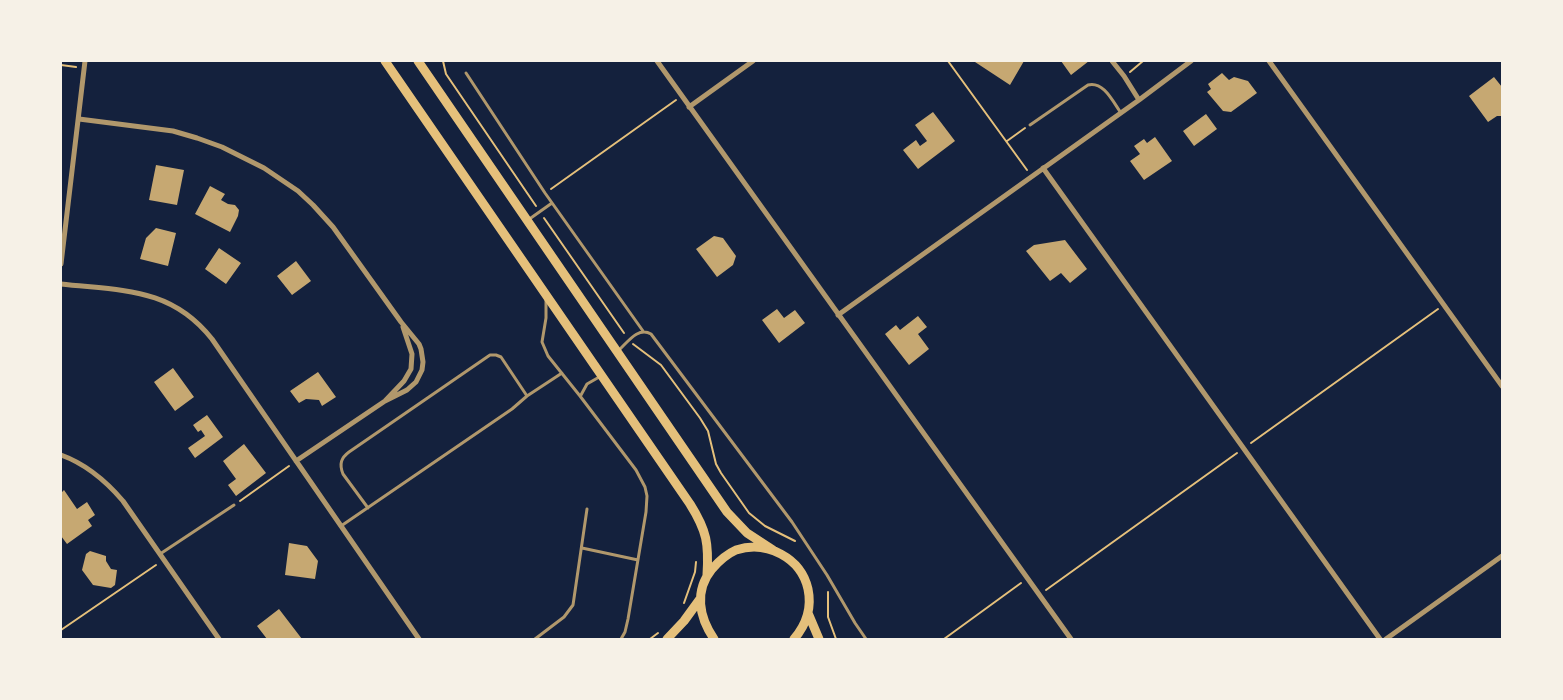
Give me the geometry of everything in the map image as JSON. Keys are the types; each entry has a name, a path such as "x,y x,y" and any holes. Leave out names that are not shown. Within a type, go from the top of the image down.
{"main road":[{"path":"385,61 690,504 700,521 707,540 707,575"},
{"path":"418,61 733,519 747,533 787,557 798,568 806,582 809,597 808,613 801,630 794,639"},
{"path":"714,639 706,628 701,614 700,599 707,575 719,560 735,551 754,547 773,550"},
{"path":"667,639 684,621 700,599"},
{"path":"808,613 819,639"}],"street":[{"path":"61,264 85,61"},
{"path":"657,61 1071,639"},
{"path":"689,107 753,61"},
{"path":"1112,61 1139,100"},
{"path":"838,315 1191,61"},
{"path":"1269,61 1502,386"},
{"path":"78,119 173,131 197,138 243,157 281,179 313,205 333,227 419,344 422,355 422,370 412,386 385,401 296,461"},
{"path":"1043,168 1380,639"},
{"path":"61,284 141,293 163,300 184,312 204,329 419,639"},
{"path":"385,401 409,376 411,369 411,347 401,322"},
{"path":"61,455 85,467 110,486 123,501 220,639"},
{"path":"1386,639 1502,556"}],"lane":[{"path":"466,73 545,193 643,331 653,337 792,522 828,575 866,639"},
{"path":"1030,125 1088,85 1093,84 1102,87 1121,113"},
{"path":"527,221 552,203"},
{"path":"546,296 546,318 542,342 548,356 636,470 645,486 647,496 646,512 628,619 621,639"},
{"path":"618,352 639,332 643,331"},
{"path":"368,508 340,468 344,456 357,446 490,355 501,357 527,396"},
{"path":"341,526 562,373"},
{"path":"580,396 587,384 602,376"},
{"path":"160,554 234,505"},
{"path":"535,639 564,617 571,609 575,600 587,509"},
{"path":"582,548 638,560"}],"path":[{"path":"443,61 446,74 629,341 661,365 700,418 708,432 716,464 749,513 765,526 810,549"},
{"path":"948,61 1032,176"},
{"path":"1124,76 1143,61"},
{"path":"61,65 84,68"},
{"path":"545,193 682,96"},
{"path":"1007,141 1030,125"},
{"path":"234,505 296,461"},
{"path":"682,606 695,572 697,559"},
{"path":"61,630 164,560"},
{"path":"828,575 828,617 836,639"},
{"path":"944,639 1028,578"},
{"path":"650,639 661,630"}],"building":[{"path":"975,61 1024,61 1010,85"},
{"path":"1061,61 1089,61 1071,75"},
{"path":"1222,73 1229,80 1234,77 1248,81 1257,93 1231,112 1223,111 1207,92 1211,89 1208,84"},
{"path":"1494,77 1502,87 1502,116 1497,116 1488,122 1469,96"},
{"path":"933,112 955,141 918,169 903,150 916,140 920,146 927,141 915,125"},
{"path":"1206,114 1217,129 1194,146 1183,131"},
{"path":"1155,137 1172,161 1144,180 1130,161 1140,154 1134,146 1144,139 1147,143"},
{"path":"156,165 184,170 177,205 149,200"},
{"path":"210,186 225,194 221,200 235,205 239,210 230,232 195,214"},
{"path":"156,228 176,233 168,266 140,259 146,238"},
{"path":"714,236 723,238 736,256 733,265 717,277 696,249"},
{"path":"1065,240 1087,269 1070,283 1061,273 1050,281 1026,251 1034,245"},
{"path":"219,248 241,263 226,284 205,269"},
{"path":"296,261 311,281 292,295 277,276"},
{"path":"777,309 784,318 795,310 805,323 779,343 762,320"},
{"path":"918,316 927,327 918,334 929,349 909,365 885,334 896,325 900,330"},
{"path":"173,368 194,397 175,411 154,382"},
{"path":"318,372 336,397 322,406 319,400 306,399 299,403 290,391"},
{"path":"207,415 223,437 195,458 188,448 205,436 201,430 198,432 193,425"},
{"path":"244,444 266,473 236,496 228,485 236,479 223,461"},
{"path":"64,490 77,509 87,502 95,515 88,520 92,526 67,544 61,536 61,493"},
{"path":"289,543 307,546 318,561 315,579 285,575"},
{"path":"90,551 106,556 106,561 111,569 117,570 115,585 111,588 93,585 82,570 86,554"},
{"path":"279,609 302,639 267,639 257,626"}]}
